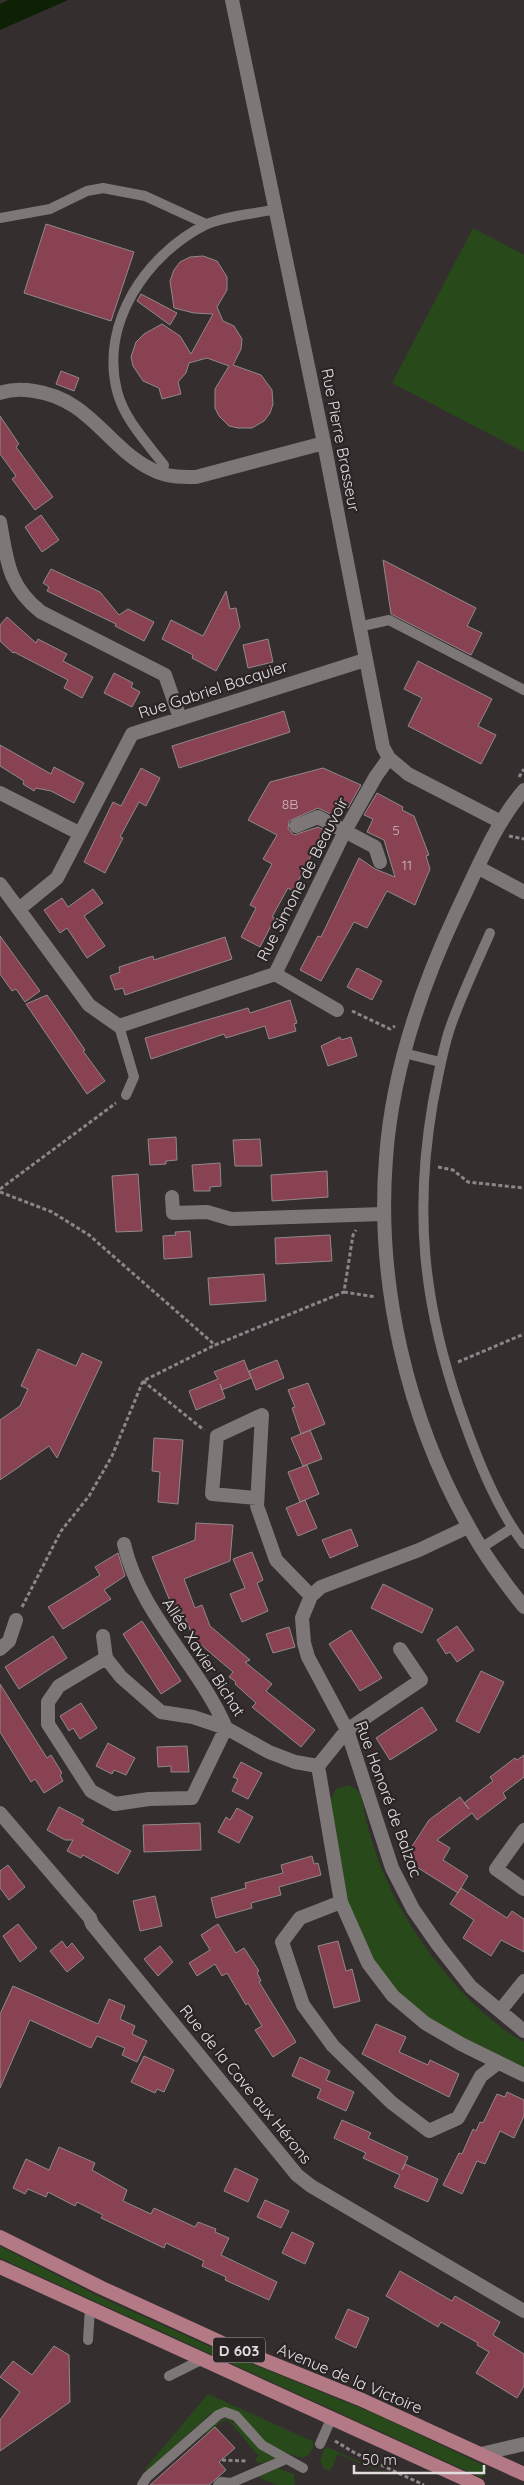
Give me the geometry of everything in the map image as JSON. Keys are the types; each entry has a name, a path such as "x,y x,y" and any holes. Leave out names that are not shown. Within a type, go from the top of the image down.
{"main road":[{"name":"Avenue de la Victoire","path":"0,2237 102,2288 229,2346 360,2399 524,2474"},
{"name":"D 603","path":"0,2267 478,2485"}],"street":[{"name":"Rue Pierre Brasseur","path":"232,0 324,443 364,660 381,739 390,758 408,774 502,822"},
{"path":"0,393 27,390 62,398 78,407 138,461 162,474 196,477 324,443"},
{"path":"0,522 9,573 27,600 41,612 165,676 180,718"},
{"name":"Rue Gabriel Bacquier","path":"19,909 57,878 132,734 364,660"},
{"name":"Rue Simone de Beauvoir","path":"119,1026 274,974 345,831 376,776 390,758"},
{"path":"524,790 502,822 439,950 421,994 404,1052 390,1123 383,1214 392,1300 419,1413 468,1527 524,1607"},
{"path":"0,793 79,833"},
{"path":"296,826 318,817 374,848 380,862"},
{"path":"479,868 524,892"},
{"path":"0,884 89,1005 102,1016 119,1026"},
{"path":"274,974 337,1010"},
{"path":"172,1197 173,1213 207,1212 231,1219 383,1214"},
{"path":"257,1498 212,1494 217,1436 262,1415 257,1506 276,1560 312,1596 321,1587 335,1580 384,1564 468,1527"},
{"name":"Allée Xavier Bichat","path":"124,1544 139,1588 215,1703 226,1728 269,1752 294,1762 318,1766"},
{"name":"Rue Honoré de Balzac","path":"312,1596 302,1618 304,1642 308,1657 347,1730 392,1868 413,1909 470,1987 524,2031"},
{"path":"0,1649 9,1641 16,1620"},
{"path":"103,1636 106,1658 121,1677 161,1712 193,1717 226,1728 192,1798 149,1799 115,1804 91,1791 48,1724 48,1702 59,1686 106,1658"},
{"path":"400,1649 421,1680 347,1730 318,1766 342,1902 368,1963 393,1996 425,2023 524,2075"},
{"name":"Rue de la Cave aux Hérons","path":"0,1813 90,1918 92,1924 297,2175 311,2186 524,2311"},
{"path":"524,1830 496,1869 524,1889"},
{"path":"342,1902 300,1918 282,1942 303,2005 333,2046 392,2103 429,2131 458,2118 481,2076 498,2063"},
{"path":"500,2011 524,1981"},
{"path":"481,2454 524,2444"}],"lane":[{"path":"0,218 50,209 87,191 103,188 144,196 206,224"},
{"path":"162,474 164,465 127,415 117,392 114,353 123,312 141,277 174,245 206,224 276,210"},
{"path":"358,627 388,620 524,690"},
{"path":"490,933 450,1028 440,1062 425,1152 422,1214 428,1290 445,1367 472,1445 512,1528 524,1544"},
{"path":"119,1026 134,1077 126,1095"},
{"path":"404,1052 440,1062"},
{"path":"481,1548 512,1528"},
{"path":"88,2340 90,2308"},
{"path":"169,2376 201,2360"},
{"path":"142,2485 147,2477 218,2415 224,2412 236,2416 262,2445 281,2454 284,2460 303,2468"},
{"path":"320,2444 331,2419"},
{"path":"218,2485 222,2482 231,2483 284,2460"}],"path":[{"path":"509,836 524,839"},
{"path":"337,1010 354,1011 390,1029 400,1023"},
{"path":"0,1190 126,1095"},
{"path":"424,1166 447,1167 468,1182 524,1188"},
{"path":"0,1190 52,1212 89,1235 215,1345"},
{"path":"344,1292 353,1235 359,1225"},
{"path":"16,1620 61,1531 89,1496 112,1456 143,1380 215,1345 344,1292 392,1300"},
{"path":"445,1367 524,1334"},
{"path":"143,1380 201,1429 217,1436"},
{"path":"331,2438 354,2453 424,2485"},
{"path":"222,2460 247,2461"}],"shaded area":[{"path":"8,0 68,0 0,30 0,4"},
{"path":"473,228 524,255 524,452 392,383"},
{"path":"348,1785 355,1788 360,1794 382,1870 412,1928 428,1951 464,1994 504,2030 524,2042 524,2072 479,2049 433,2022 393,1988 377,1968 364,1947 354,1924 331,1819 331,1803 336,1789"},
{"path":"0,2246 98,2296 211,2347 380,2416 487,2467 482,2478 0,2258"},
{"path":"208,2394 312,2441 314,2444 310,2454 303,2458 275,2448 262,2439 238,2414 225,2408 210,2414 147,2471 145,2469"},
{"path":"228,2418 276,2457 276,2459 262,2463 255,2461 258,2455 228,2420 221,2422 207,2434 205,2431 220,2420"},
{"path":"327,2447 411,2485 338,2454 330,2471 324,2469 320,2461 324,2449"},
{"path":"278,2468 294,2474 295,2485 277,2485 256,2476"}],"building":[{"path":"46,224 134,252 111,321 24,293"},
{"path":"203,256 217,261 227,277 227,290 217,307 223,321 234,326 242,339 241,349 233,365 261,375 272,390 273,404 270,413 264,421 252,428 229,426 219,416 215,408 215,389 229,366 207,358 189,363 186,373 178,382 181,394 162,399 159,388 143,381 133,366 131,357 136,342 144,334 162,324 180,336 191,354 213,314 194,313 174,308 170,281 174,270 180,262 190,257"},
{"path":"141,294 177,313 170,325 137,301"},
{"path":"61,371 79,378 74,391 56,384"},
{"path":"0,416 19,444 16,447 53,497 35,510 12,479 16,476 0,454"},
{"path":"41,515 59,540 42,552 25,527"},
{"path":"383,560 476,608 467,626 482,633 471,655 391,614"},
{"path":"51,569 100,592 119,615 128,609 154,622 144,641 115,626 116,624 47,591 49,587 43,583"},
{"path":"226,591 230,609 236,608 240,627 216,671 192,658 193,655 162,639 171,620 203,636"},
{"path":"7,617 36,643 38,639 67,654 63,661 93,677 82,698 64,688 68,680 13,653 0,641 0,625"},
{"path":"268,639 273,662 248,668 243,645"},
{"path":"418,661 492,699 478,726 496,735 481,764 408,726 422,698 404,689"},
{"path":"114,673 133,683 131,687 140,692 132,707 104,693"},
{"path":"284,711 290,732 179,768 172,746"},
{"path":"0,745 51,774 54,767 84,783 74,803 51,791 36,788 34,791 23,784 24,781 0,766"},
{"path":"141,768 160,778 146,806 139,802 120,837 123,838 105,873 84,862 113,802 121,806"},
{"path":"323,768 361,785 348,808 343,805 337,817 318,808 289,821 288,829 294,835 318,827 324,830 293,891 288,888 272,917 275,918 260,947 241,937 256,908 250,905 272,864 263,859 277,835 248,820 270,782"},
{"path":"377,793 403,807 402,810 414,816 429,855 426,856 430,869 415,905 387,891 367,928 354,922 321,981 300,970 318,936 321,937 359,858 375,869 395,877 384,840 367,832 373,819 364,815"},
{"path":"93,889 103,903 84,916 105,946 87,958 67,928 60,933 44,910 62,898 68,907"},
{"path":"0,936 40,991 25,1002 16,989 12,991 0,974"},
{"path":"225,937 232,959 125,995 123,988 115,990 110,976 120,972 119,967 153,956 154,960"},
{"path":"357,968 382,981 372,1000 347,987"},
{"path":"47,995 105,1081 87,1094 26,1004"},
{"path":"290,1000 297,1023 294,1024 296,1031 269,1039 265,1026 226,1038 224,1034 151,1059 145,1038 248,1008 250,1013"},
{"path":"340,1037 341,1040 351,1037 357,1056 328,1066 321,1046"},
{"path":"176,1137 177,1160 166,1161 166,1164 150,1165 148,1139"},
{"path":"260,1139 262,1166 235,1166 233,1140"},
{"path":"220,1163 221,1186 210,1187 210,1191 194,1191 192,1165"},
{"path":"327,1171 328,1197 272,1201 271,1175"},
{"path":"138,1174 142,1231 116,1232 112,1176"},
{"path":"190,1231 192,1257 164,1259 163,1236 176,1235 175,1232"},
{"path":"330,1235 332,1261 276,1264 275,1238"},
{"path":"264,1274 266,1301 210,1305 208,1278"},
{"path":"38,1349 76,1366 82,1353 102,1362 57,1458 49,1446 0,1480 0,1420 20,1406 28,1389 21,1386"},
{"path":"244,1360 251,1378 222,1390 225,1398 196,1410 189,1391 218,1379 214,1372"},
{"path":"277,1360 284,1378 256,1390 249,1371"},
{"path":"308,1383 325,1424 301,1434 292,1408 295,1407 288,1390"},
{"path":"310,1430 322,1459 303,1466 291,1438"},
{"path":"154,1438 183,1440 178,1504 158,1502 160,1472 152,1471"},
{"path":"307,1465 319,1494 300,1502 288,1472"},
{"path":"305,1500 317,1528 298,1536 286,1508"},
{"path":"196,1523 233,1525 230,1561 184,1579 195,1608 202,1605 210,1626 250,1660 245,1662 272,1684 266,1691 315,1730 301,1747 252,1707 256,1703 229,1677 233,1672 194,1639 183,1613 176,1616 152,1557 195,1540"},
{"path":"351,1529 358,1546 330,1558 322,1540"},
{"path":"252,1552 263,1580 257,1583 268,1611 242,1622 230,1594 245,1588 233,1559"},
{"path":"118,1553 125,1576 104,1590 111,1599 63,1629 48,1607 100,1575 95,1567"},
{"path":"383,1584 433,1609 422,1633 371,1608"},
{"path":"142,1621 181,1681 161,1694 123,1634"},
{"path":"457,1626 474,1650 457,1662 450,1652 446,1654 437,1640"},
{"path":"289,1627 295,1647 273,1653 266,1634"},
{"path":"351,1630 382,1678 360,1691 329,1644"},
{"path":"53,1636 67,1658 19,1689 5,1667"},
{"path":"481,1671 504,1682 479,1733 456,1721"},
{"path":"0,1684 47,1758 51,1755 62,1773 60,1775 63,1781 44,1793 35,1779 31,1782 0,1732"},
{"path":"81,1703 97,1728 80,1739 73,1728 69,1731 60,1716"},
{"path":"422,1707 437,1730 390,1760 376,1738"},
{"path":"108,1743 135,1758 126,1775 114,1770 112,1774 96,1766"},
{"path":"187,1746 189,1772 171,1772 171,1766 158,1767 157,1747"},
{"path":"524,1755 524,1777 503,1793 506,1798 477,1820 472,1813 437,1840 450,1848 443,1860 468,1876 458,1893 404,1859 429,1820 460,1797 464,1803 493,1781 490,1777 515,1758 517,1760"},
{"path":"241,1762 262,1773 248,1799 232,1791 238,1779 233,1777"},
{"path":"59,1807 84,1820 81,1824 131,1851 118,1874 83,1855 81,1858 67,1851 73,1840 65,1840 47,1830"},
{"path":"237,1808 253,1817 239,1843 218,1832 226,1817 230,1820"},
{"path":"200,1823 201,1850 144,1852 143,1825"},
{"path":"312,1856 314,1864 318,1863 321,1875 279,1887 281,1895 251,1903 252,1908 216,1918 211,1898 246,1888 245,1883 283,1873 281,1865"},
{"path":"8,1865 25,1887 9,1900 0,1888 0,1871"},
{"path":"461,1888 507,1918 512,1911 524,1919 524,1952 501,1940 491,1956 463,1938 474,1920 450,1904"},
{"path":"155,1896 162,1926 140,1931 133,1901"},
{"path":"18,1924 37,1948 20,1962 3,1936"},
{"path":"218,1924 236,1953 244,1948 259,1971 257,1973 261,1981 259,1982 296,2042 273,2057 255,2030 262,2026 248,2003 246,2005 227,1973 222,1976 215,1964 197,1976 189,1963 210,1950 201,1935"},
{"path":"62,1941 67,1948 72,1943 84,1958 67,1972 50,1951"},
{"path":"338,1941 346,1971 352,1969 360,2001 334,2008 318,1946"},
{"path":"160,1946 173,1962 158,1976 144,1959"},
{"path":"13,1986 98,2024 109,1999 125,2006 120,2019 135,2026 132,2034 147,2041 137,2062 122,2055 125,2048 97,2036 91,2048 30,2020 0,2088 0,2014"},
{"path":"376,2024 406,2037 399,2052 428,2065 430,2060 459,2074 449,2097 362,2054"},
{"path":"144,2056 174,2070 164,2092 157,2089 155,2093 131,2082"},
{"path":"300,2057 330,2071 326,2080 354,2092 346,2111 317,2098 321,2089 292,2076"},
{"path":"507,2092 524,2100 524,2116 514,2138 500,2131 485,2164 477,2161 462,2194 443,2185 459,2153 462,2154 473,2129 476,2131 480,2122 483,2123 497,2094 505,2097"},
{"path":"342,2120 371,2133 368,2138 408,2157 402,2170 405,2164 438,2179 428,2202 394,2187 400,2175 363,2158 366,2153 334,2138"},
{"path":"59,2147 95,2163 92,2170 127,2190 123,2201 151,2214 154,2208 195,2227 198,2222 216,2229 215,2232 229,2238 221,2255 277,2282 269,2300 225,2280 226,2277 202,2266 204,2261 166,2243 164,2248 101,2218 103,2215 77,2202 75,2206 48,2192 46,2197 28,2189 25,2194 13,2188 26,2159 49,2170"},
{"path":"235,2168 258,2179 248,2202 224,2191"},
{"path":"265,2200 289,2211 281,2228 257,2217"},
{"path":"292,2232 314,2243 305,2264 282,2253"},
{"path":"400,2271 452,2301 455,2296 500,2322 493,2335 524,2354 524,2386 517,2398 476,2373 489,2352 477,2345 478,2343 441,2322 438,2327 386,2296"},
{"path":"348,2309 369,2318 356,2348 335,2338"},
{"path":"54,2346 69,2355 70,2402 0,2451 0,2420 20,2392 0,2377 13,2361 32,2375"},
{"path":"215,2427 235,2448 219,2462 226,2470 209,2485 150,2485"}]}
